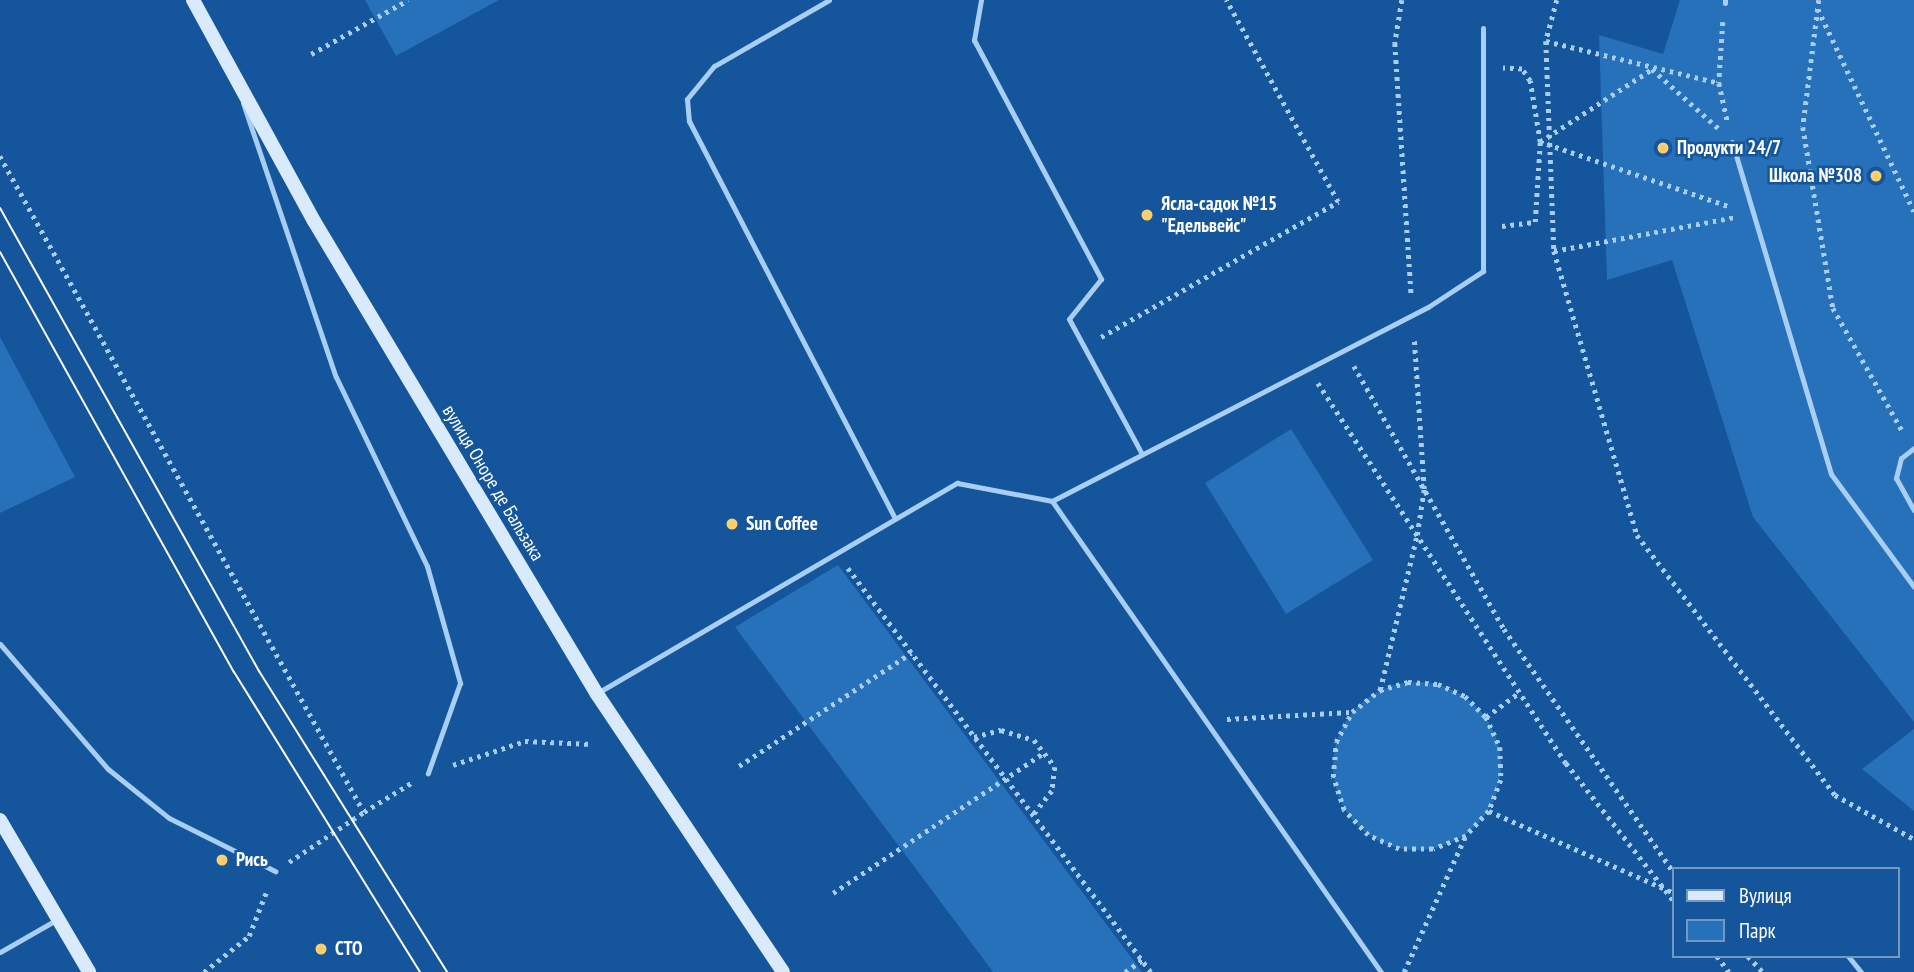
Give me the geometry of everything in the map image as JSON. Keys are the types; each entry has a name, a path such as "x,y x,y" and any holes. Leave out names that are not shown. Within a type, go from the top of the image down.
{"street":[{"name":"вулиця Оноре де Бальзака","path":"193,0 314,221 597,694 783,972"},
{"path":"0,820 89,972"}],"lane":[{"path":"829,0 714,66 687,99 689,121 895,519"},
{"path":"981,0 975,40 1101,279 1069,319 1142,454"},
{"path":"597,694 957,483 1052,501 1308,369 1342,346 1413,314 1483,271 1483,28"},
{"path":"232,71 336,377 427,566 460,683 428,773"},
{"path":"1732,142 1831,474 1914,587"},
{"path":"1913,448 1901,458 1896,478 1914,510"},
{"path":"1052,501 1381,972"},
{"path":"0,644 108,769 169,818 275,870"},
{"path":"0,952 57,920"},
{"path":"1849,958 1861,972"}],"path":[{"path":"311,54 408,0"},
{"path":"1084,347 1338,202 1226,0"},
{"path":"1380,690 1417,535 1424,489 1395,43 1402,0"},
{"path":"1557,0 1546,41 1547,136 1554,251 1637,535 1835,795 1914,839"},
{"path":"1819,0 1803,127 1833,308 1913,448"},
{"path":"1725,1 1719,83 1732,142"},
{"path":"1818,8 1914,211"},
{"path":"1546,41 1652,69 1719,83"},
{"path":"1481,68 1522,69 1539,142 1535,222 1483,228"},
{"path":"1539,142 1652,69"},
{"path":"1652,69 1732,142"},
{"path":"1539,142 1753,214"},
{"path":"0,156 365,812"},
{"path":"1554,251 1753,214"},
{"path":"1342,346 1504,629 1672,870"},
{"path":"1308,369 1520,692 1672,898"},
{"path":"837,553 1151,972"},
{"path":"739,766 911,653"},
{"path":"1404,972 1466,836 1489,811 1501,780 1500,747 1486,717 1465,696 1438,684 1408,682 1380,690 1352,712 1336,742 1333,777 1344,810 1368,835 1399,849 1433,849 1466,836"},
{"path":"1486,717 1520,692"},
{"path":"1205,720 1352,712"},
{"path":"974,737 1001,730 1034,740 1055,766 1052,791 1033,815"},
{"path":"204,972 249,936 275,870 428,773 525,741 591,744"},
{"path":"833,893 1044,753"},
{"path":"1489,811 1672,893"},
{"path":"1719,958 1730,972"},
{"path":"1750,958 1763,972"},
{"path":"1125,972 1142,960"}],"green space":[{"path":"365,0 499,0 396,56"},
{"path":"1680,0 1914,0 1914,722 1753,517 1672,260 1607,280 1599,35 1663,54"},
{"path":"0,337 75,477 0,513"},
{"path":"1291,429 1373,560 1286,614 1205,483"},
{"path":"838,565 1142,972 993,972 735,627"},
{"path":"1417,682 1449,689 1464,696 1476,707 1487,719 1494,734 1501,766 1494,798 1487,813 1476,825 1464,836 1449,843 1417,850 1385,843 1370,836 1358,825 1347,813 1340,798 1333,766 1340,734 1347,719 1358,707 1370,696 1385,689"},
{"path":"1914,729 1914,811 1862,769"}],"tram line":[{"path":"0,208 259,671 447,972"},
{"path":"0,252 234,672 420,972"}],"place":[{"name":"Продукти 24/7","path":"1663,148"},
{"name":"Школа №308","path":"1876,176"},
{"name":"Ясла-садок №15 \"Едельвейс\"","path":"1147,215"},
{"name":"Sun Coffee","path":"732,524"},
{"name":"Рись","path":"222,860"},
{"name":"СТО","path":"321,949"}]}
